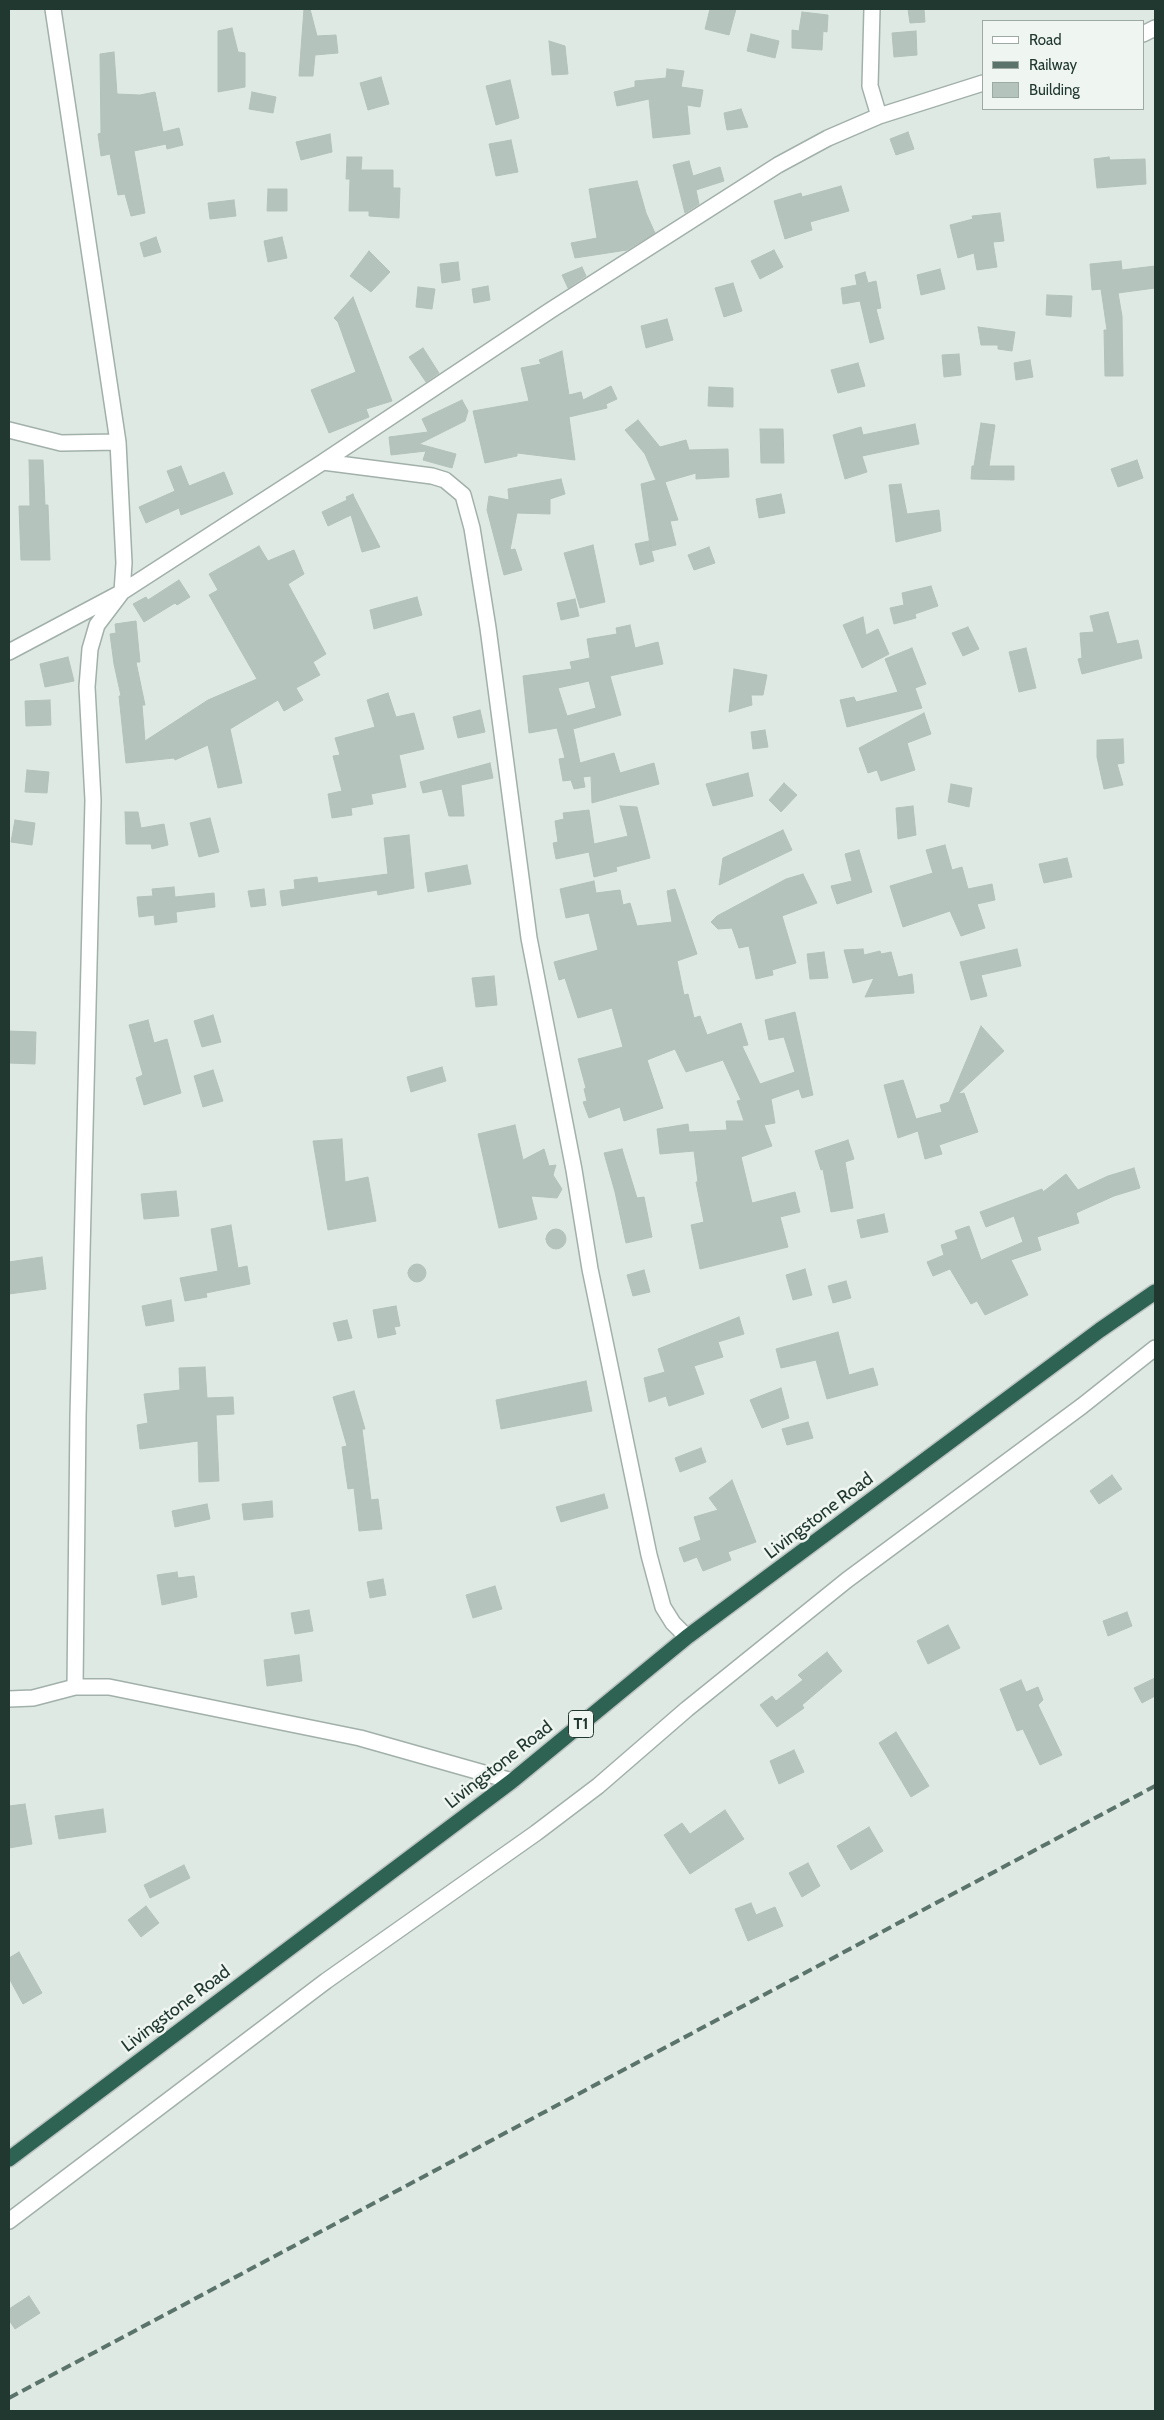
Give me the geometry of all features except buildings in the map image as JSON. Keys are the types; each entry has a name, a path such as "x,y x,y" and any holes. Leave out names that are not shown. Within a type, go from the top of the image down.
{"highway":[{"name":"Livingstone Road","path":"9,2159 512,1781 687,1637 1100,1330 1155,1292"}],"street":[{"path":"53,9 118,442 124,563 122,592 97,625 90,649 86,687 94,800 78,1416 74,1687"},
{"path":"872,9 870,86 879,116"},
{"path":"9,652 122,592 323,462 551,310 778,165 828,138 879,116 982,83"},
{"path":"9,430 61,443 118,442"},
{"path":"323,462 432,476 445,480 463,495 472,528 488,628 529,938 574,1170 590,1269 649,1555 663,1607 687,1637"},
{"path":"9,2221 326,1982 536,1833 598,1786 687,1709 848,1580 1082,1406 1155,1348"},
{"path":"9,1699 33,1698 74,1687 109,1687 360,1738 512,1781"}],"railway":[{"path":"9,2398 1155,1786"}]}
